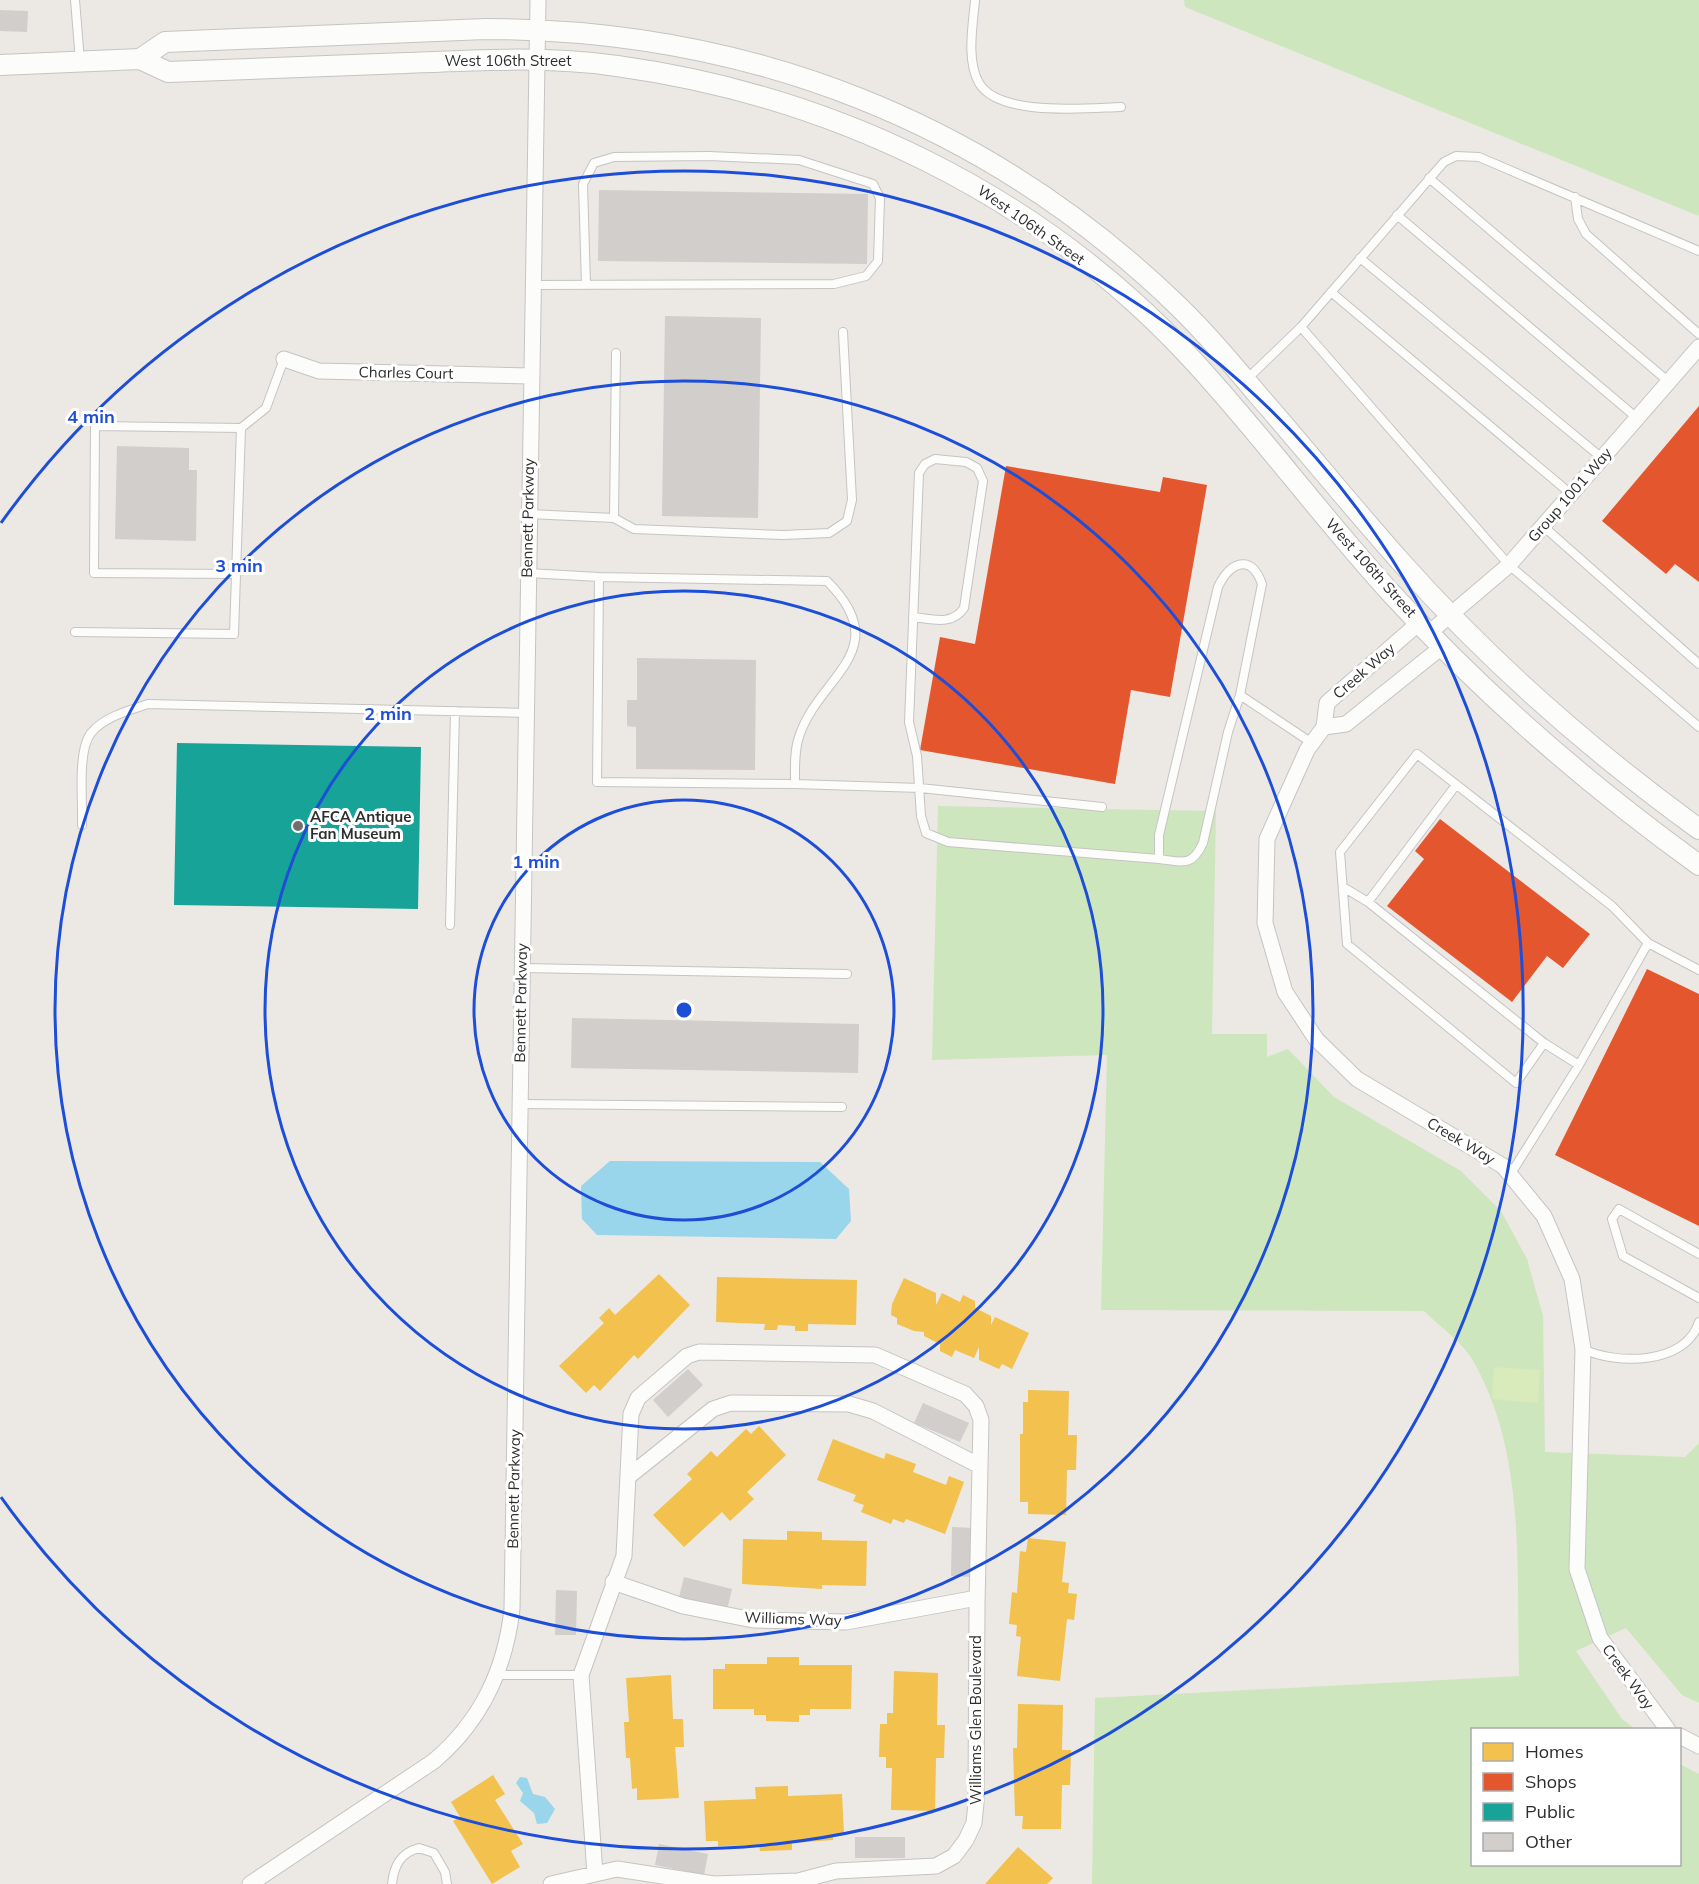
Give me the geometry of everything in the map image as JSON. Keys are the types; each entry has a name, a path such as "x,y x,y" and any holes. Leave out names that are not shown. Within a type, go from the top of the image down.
{"street":[{"name":"Bennett Parkway","path":"250,1884 434,1761 452,1746 474,1719 497,1675 509,1635 512,1609 538,0"},
{"name":"West 106th Street","path":"140,59 165,42 537,29 648,40 734,57 840,90 953,141 1034,190 1108,244 1176,303 1246,380 1399,560 1451,615 1556,716 1654,796 1699,829"},
{"name":"West 106th Street","path":"0,64 140,59 168,72 537,59 591,62 660,72 755,93 801,107 929,161 1008,206 1102,275 1168,334 1219,390 1362,560 1431,634 1543,742 1649,829 1699,865"},
{"name":"Group 1001 Way","path":"1431,634 1509,565 1699,347"},
{"name":"Charles Court","path":"284,359 319,371 531,376"},
{"name":"Creek Way","path":"1431,634 1327,703 1324,727 1312,743 1267,839 1265,923 1285,992 1316,1039 1357,1079 1503,1166 1544,1216 1572,1279 1582,1350 1577,1569 1600,1638 1667,1728"},
{"name":"Creek Way","path":"1324,727 1346,724 1431,634"},
{"name":"Williams Glen Boulevard","path":"551,1884 595,1874 616,1869 714,1884 798,1881 836,1871 936,1866 954,1856 966,1840 974,1823 976,1803 981,1420 975,1406 965,1394 875,1355 699,1352 687,1356 638,1398 631,1414 624,1556 581,1676 595,1874"},
{"path":"628,1477 713,1409 731,1403 849,1404 873,1411 980,1466"},
{"name":"Williams Way","path":"613,1582 683,1606 753,1620 846,1622 977,1598"},
{"path":"1681,1737 1699,1746"}],"lane":[{"path":"75,0 80,61"},
{"path":"975,0 974,60 979,83 996,99 1020,105 1121,107"},
{"path":"532,285 586,285 834,285 866,276 878,261 880,198 873,184 799,160 709,156 614,157 594,163 583,184 586,285"},
{"path":"1246,380 1301,327 1443,162 1456,156 1479,157 1699,251"},
{"path":"1429,178 1669,382"},
{"path":"1575,197 1578,219 1586,234 1699,334"},
{"path":"1397,215 1637,418"},
{"path":"1360,258 1602,458"},
{"path":"1330,292 1571,494"},
{"path":"1301,327 1509,565 1699,727"},
{"path":"529,514 614,518 634,529 783,535 829,533 847,521 852,501 852,457 843,332"},
{"path":"614,518 616,353"},
{"path":"236,574 94,573 95,426 241,428 266,408 284,359"},
{"path":"75,632 234,634 241,428"},
{"path":"913,617 952,620 959,616 964,608 983,481 977,468 966,462 935,459 924,464 918,473 909,722 917,756 921,816 926,833 948,842 1185,863 1197,856 1203,843 1228,732 1240,695 1262,585 1257,571 1249,565 1235,564 1225,572 1218,587 1159,835 1159,859"},
{"path":"1543,526 1699,664"},
{"path":"528,573 598,577 826,581 840,595 850,612 855,634 852,655 798,738 795,784"},
{"path":"598,577 597,782 920,788 1102,807"},
{"path":"1240,695 1312,743"},
{"path":"82,825 84,750 92,733 117,715 148,704 526,712"},
{"path":"450,925 455,711"},
{"path":"1544,1043 1516,1083 1347,944 1340,852 1417,754 1612,906 1648,943 1699,969"},
{"path":"1368,902 1456,785"},
{"path":"1343,886 1368,902 1544,1043 1578,1065"},
{"path":"1510,1175 1578,1065 1648,943"},
{"path":"522,968 847,974"},
{"path":"520,1104 842,1107"},
{"path":"1699,1254 1619,1209 1612,1219 1623,1256 1699,1298"},
{"path":"1582,1350 1596,1356 1637,1358 1670,1353 1696,1332 1699,1322"},
{"path":"497,1675 581,1676"},
{"path":"392,1884 400,1857 419,1848 434,1853 445,1872 447,1884"}],"green space":[{"path":"1184,0 1699,0 1699,216 1185,7"},
{"path":"938,806 1216,811 1212,1034 1267,1034 1267,1057 1288,1049 1334,1097 1461,1171 1501,1211 1527,1259 1543,1316 1545,1452 1685,1457 1699,1443 1699,1703 1682,1695 1626,1628 1576,1651 1622,1719 1634,1728 1471,1728 1471,1866 1681,1866 1681,1765 1699,1774 1699,1884 1092,1884 1095,1698 1519,1676 1517,1554 1510,1473 1502,1433 1490,1395 1472,1359 1456,1340 1424,1311 1101,1310 1107,1055 932,1060"},
{"path":"1494,1367 1540,1370 1538,1403 1492,1399"}],"water":[{"path":"610,1161 820,1162 849,1189 851,1221 836,1239 597,1235 582,1219 581,1186"},
{"path":"520,1777 527,1778 533,1794 545,1797 555,1809 547,1823 537,1824 534,1813 520,1801 523,1793 516,1783"}],"building: Homes":[{"path":"659,1274 690,1305 638,1359 634,1355 600,1391 594,1385 586,1393 559,1366 604,1323 599,1318 609,1308 615,1315"},
{"path":"717,1277 857,1280 856,1325 808,1324 808,1331 795,1331 795,1326 778,1325 777,1330 764,1330 765,1324 716,1322"},
{"path":"904,1278 936,1293 936,1305 942,1293 960,1302 963,1295 975,1301 975,1308 991,1316 991,1325 995,1317 1029,1333 1012,1369 1002,1364 999,1369 979,1360 979,1347 974,1358 955,1350 952,1357 940,1351 940,1344 924,1336 924,1332 914,1331 897,1324 897,1318 891,1315 892,1304"},
{"path":"1028,1390 1069,1391 1068,1435 1077,1435 1076,1470 1067,1470 1066,1515 1028,1514 1028,1502 1020,1502 1020,1434 1023,1434 1023,1402 1028,1402"},
{"path":"759,1426 786,1455 747,1492 754,1499 730,1521 722,1512 684,1547 653,1515 692,1479 687,1474 711,1451 717,1457 746,1429 751,1434"},
{"path":"833,1439 884,1459 886,1453 916,1464 913,1472 946,1485 949,1476 964,1482 945,1534 906,1519 904,1523 893,1519 891,1524 861,1512 864,1505 853,1501 856,1495 817,1480"},
{"path":"787,1531 822,1532 822,1540 867,1541 866,1586 822,1585 822,1589 742,1584 743,1539 787,1540"},
{"path":"1028,1538 1066,1542 1062,1582 1069,1583 1068,1593 1077,1594 1074,1620 1067,1619 1060,1681 1017,1676 1021,1637 1016,1636 1017,1625 1009,1624 1012,1592 1017,1593 1020,1551 1026,1552"},
{"path":"767,1657 799,1657 799,1665 852,1665 851,1709 810,1709 810,1715 799,1715 799,1722 766,1721 766,1715 754,1715 754,1709 713,1709 713,1669 725,1669 725,1664 767,1664"},
{"path":"894,1671 938,1673 937,1725 945,1725 944,1758 936,1758 935,1811 891,1810 892,1768 886,1768 886,1757 879,1757 880,1724 887,1724 887,1713 893,1713"},
{"path":"671,1675 673,1719 683,1719 684,1747 675,1747 679,1798 637,1800 637,1788 632,1789 630,1758 626,1758 624,1722 629,1722 626,1678"},
{"path":"1018,1704 1063,1705 1062,1750 1071,1750 1070,1785 1062,1785 1061,1829 1022,1829 1023,1816 1015,1816 1013,1748 1017,1748"},
{"path":"493,1775 505,1794 495,1800 523,1844 511,1851 520,1867 492,1884 453,1821 460,1817 451,1802"},
{"path":"788,1786 788,1796 842,1794 844,1834 833,1834 833,1840 792,1843 792,1850 760,1851 759,1845 718,1846 718,1841 706,1841 704,1801 756,1799 755,1787"},
{"path":"1018,1847 1053,1878 1047,1884 985,1884"}],"building: Shops":[{"path":"1699,406 1699,582 1675,564 1666,574 1602,521"},
{"path":"1006,466 1160,492 1163,477 1207,485 1170,697 1131,690 1115,784 920,750 940,637 975,644"},
{"path":"1440,819 1590,934 1563,968 1547,956 1512,1002 1387,906 1424,859 1415,851"},
{"path":"1647,969 1699,994 1699,1226 1555,1155"}],"building: Public":[{"name":"AFCA Antique Fan Museum","path":"177,743 421,747 418,909 174,905"}],"building: Other":[{"path":"0,10 28,11 27,32 0,31"},
{"path":"599,190 868,194 867,264 598,261"},
{"path":"665,316 761,318 758,518 662,516"},
{"path":"117,446 189,448 189,470 197,470 196,541 115,539"},
{"path":"637,658 756,660 755,770 636,769 636,727 627,726 627,700 637,700"},
{"path":"572,1018 859,1024 858,1073 571,1068"},
{"path":"688,1369 703,1385 668,1417 653,1400"},
{"path":"923,1403 969,1423 960,1442 914,1423"},
{"path":"952,1527 973,1528 972,1577 951,1576"},
{"path":"684,1577 732,1589 727,1610 679,1597"},
{"path":"556,1590 577,1591 576,1635 555,1635"},
{"path":"855,1837 905,1837 905,1858 855,1858"},
{"path":"659,1844 708,1854 704,1875 655,1865"}],"place":[{"name":"AFCA Antique Fan Museum","path":"298,826"}]}
